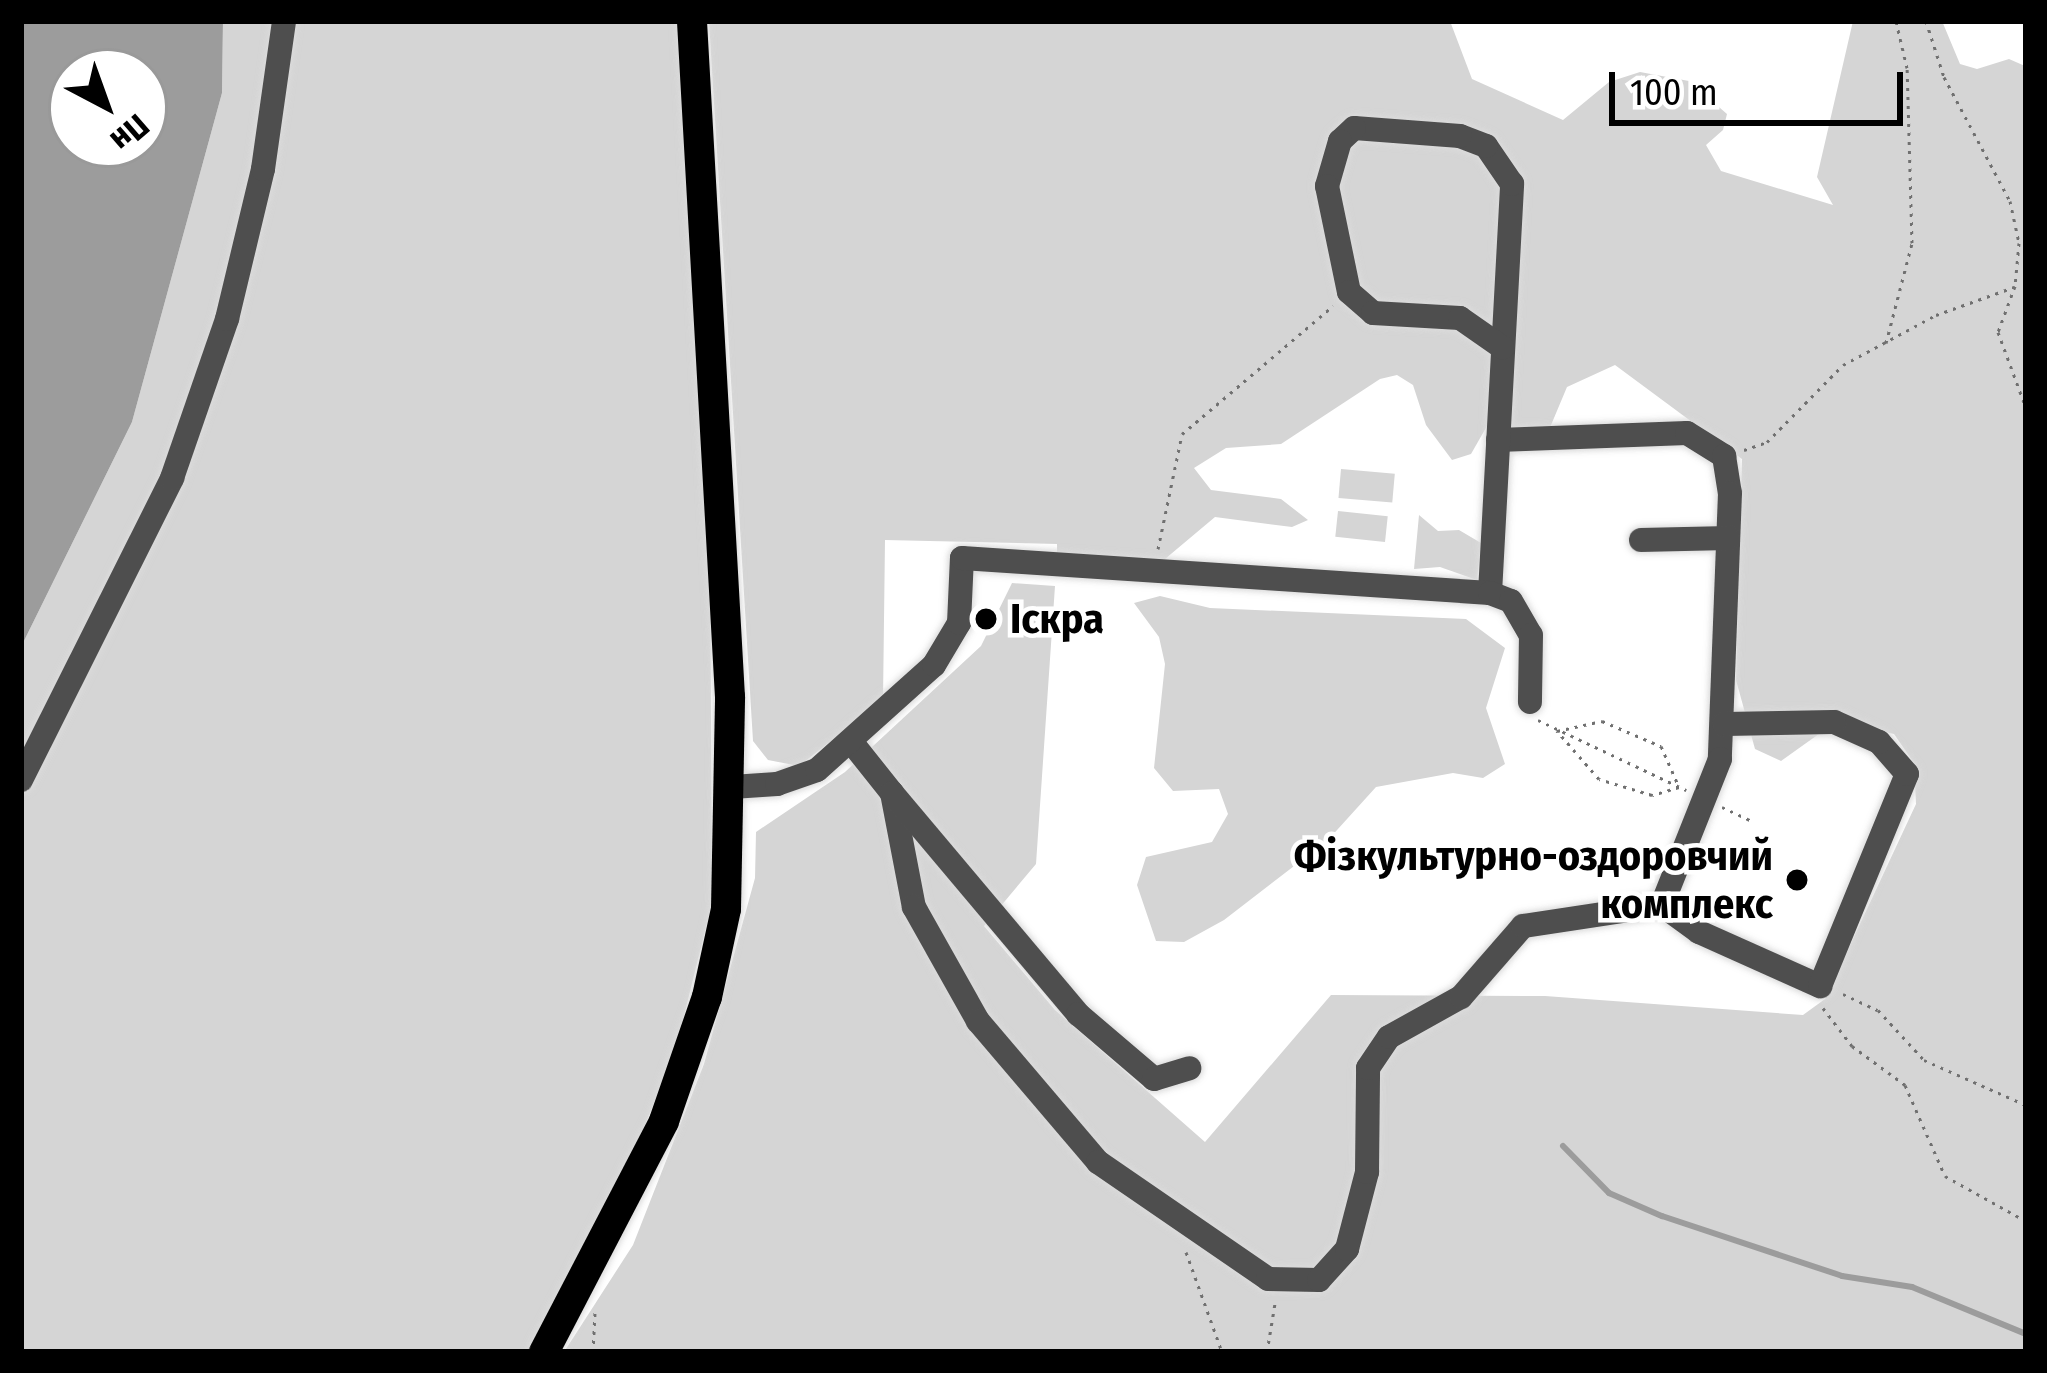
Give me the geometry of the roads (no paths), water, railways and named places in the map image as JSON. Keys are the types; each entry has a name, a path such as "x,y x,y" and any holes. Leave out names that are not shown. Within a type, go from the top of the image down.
{"main road":[{"path":"544,1352 652,1148 692,1045 726,909 732,787 692,21"}],"lane":[{"path":"21,780 188,433 227,320 263,169 284,21"},
{"path":"1490,593 1512,184 1486,146 1460,136 1354,128 1340,141 1327,186 1349,292 1373,313 1460,317 1503,347"},
{"path":"1498,440 1687,433 1724,456 1728,538 1724,724 1707,800 1662,905"},
{"path":"1640,540 1728,538"},
{"path":"732,787 777,784 817,770 853,744 951,645 962,558 1490,593 1511,602 1531,635 1530,702"},
{"path":"892,793 914,907 959,996 1098,1162 1268,1279 1319,1280 1347,1249 1367,1172 1368,1068 1389,1037 1461,997 1523,926 1662,905 1699,932 1820,986 1907,774 1879,742 1834,722 1724,724"},
{"path":"853,744 1078,1014 1154,1079 1189,1068"}],"waterway":[{"path":"1563,1146 1609,1193 1662,1216 1842,1276 1912,1287 2026,1334"}],"place":[{"name":"Іскра","path":"986,619"},
{"name":"Фізкультурно-оздоровчий комплекс","path":"1797,880"}]}
